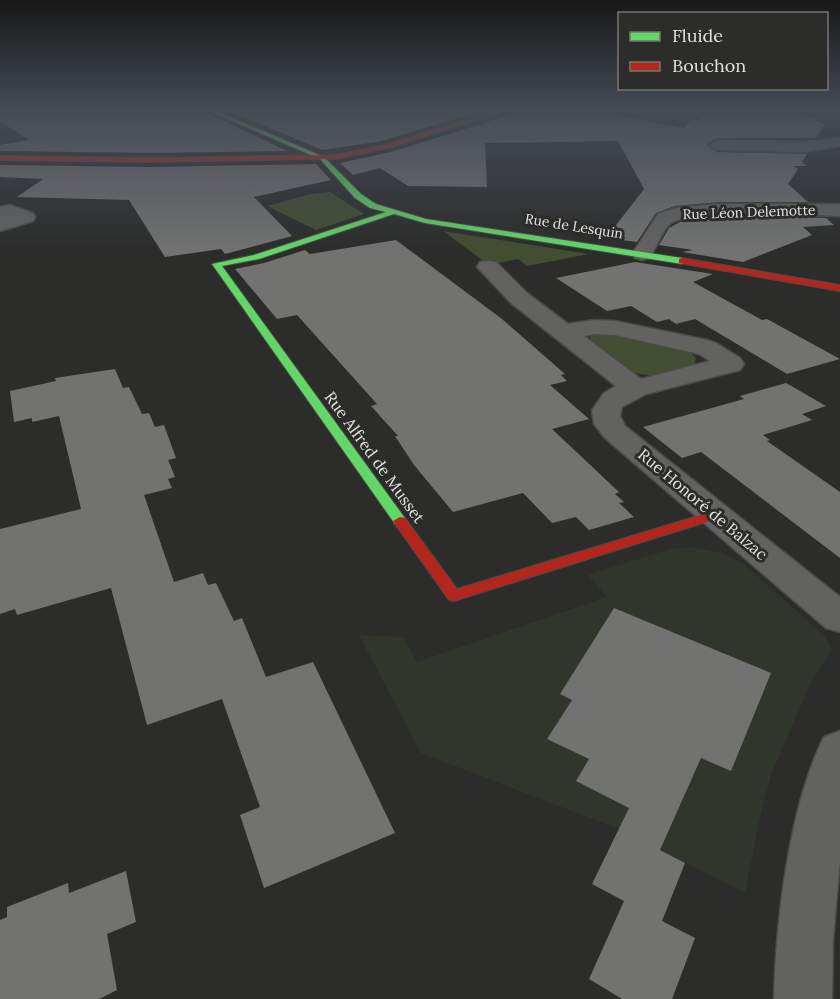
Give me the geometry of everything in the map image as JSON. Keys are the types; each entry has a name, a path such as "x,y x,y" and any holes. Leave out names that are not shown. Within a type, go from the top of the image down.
{"street":[{"path":"0,158 87,160 330,157"},
{"name":"Rue de Lesquin","path":"322,158 337,170 358,196 374,207 391,213 425,221 642,254 840,288"},
{"name":"Rue Léon Delemotte","path":"642,254 664,219 678,213 840,210"},
{"path":"0,213 10,211 26,217 0,225"},
{"name":"Rue Alfred de Musset","path":"391,213 256,256 216,264 454,596 714,515"},
{"path":"488,267 519,298 636,388"},
{"name":"Rue Honoré de Balzac","path":"564,332 594,327 615,328 707,348 731,364 618,394 609,403 606,414 610,427 840,618"},
{"path":"803,999 802,954 825,882 823,806 840,750"}],"shaded area":[{"path":"693,547 724,554 744,564 824,635 832,649 811,683 772,772 760,817 745,893 619,829 421,753 359,635 403,637 417,662 607,597 588,575 670,549"}],"green space":[{"path":"330,192 364,214 316,230 267,206 311,194"},
{"path":"443,231 589,254 527,266 518,259 489,265"},
{"path":"602,332 687,350 696,358 694,366 657,376 632,372 589,342 591,335"}],"building":[{"path":"370,157 486,157 487,187 408,186 380,168 353,175 340,163"},
{"path":"626,157 805,157 802,162 807,166 794,166 798,169 788,184 808,202 720,202 675,206 656,213 637,242 606,238 644,189"},
{"path":"316,164 331,180 254,197 292,236 225,254 221,249 165,257 129,200 17,197 43,179 0,177 0,165 152,167"},
{"path":"751,216 826,218 834,225 803,227 812,235 743,262 682,252 693,250 659,245 669,228 682,221"},
{"path":"396,240 502,319 565,374 561,375 567,381 550,385 589,419 552,429 619,492 615,494 624,502 619,503 634,517 589,530 576,517 552,523 523,493 453,512 414,465 395,436 398,436 371,406 377,404 297,315 277,319 235,269 264,263 305,250 310,254"},
{"path":"635,262 713,274 693,282 840,359 787,374 695,319 676,324 669,319 657,322 631,306 607,311 556,278"},
{"path":"115,369 123,388 129,387 142,414 149,413 155,427 164,425 176,458 168,460 175,477 168,479 172,488 144,495 174,582 203,573 208,585 216,583 234,621 242,618 266,677 313,662 395,833 264,888 240,815 260,807 222,699 147,725 111,588 17,615 15,609 0,614 0,529 81,509 59,416 32,422 32,418 14,422 10,391 56,381 55,378"},
{"path":"786,383 826,406 802,414 812,420 763,435 770,440 767,441 840,492 840,558 701,452 682,458 643,427 744,399 740,396"},
{"path":"614,608 771,673 731,771 701,758 660,850 685,863 662,921 695,938 672,999 622,999 589,979 624,901 592,884 629,808 576,781 589,759 547,739 572,700 560,694"},
{"path":"126,871 136,922 107,934 117,990 99,999 0,999 0,920 7,917 7,907 68,883 69,893"}],"traffic: fast":[{"path":"319,157 358,196 373,206 425,221 682,261"},
{"path":"391,213 256,257 216,264 400,521"}],"traffic: jam":[{"path":"0,158 152,160 337,157"},
{"path":"682,261 840,288"},
{"path":"400,521 454,596 714,515"}]}
